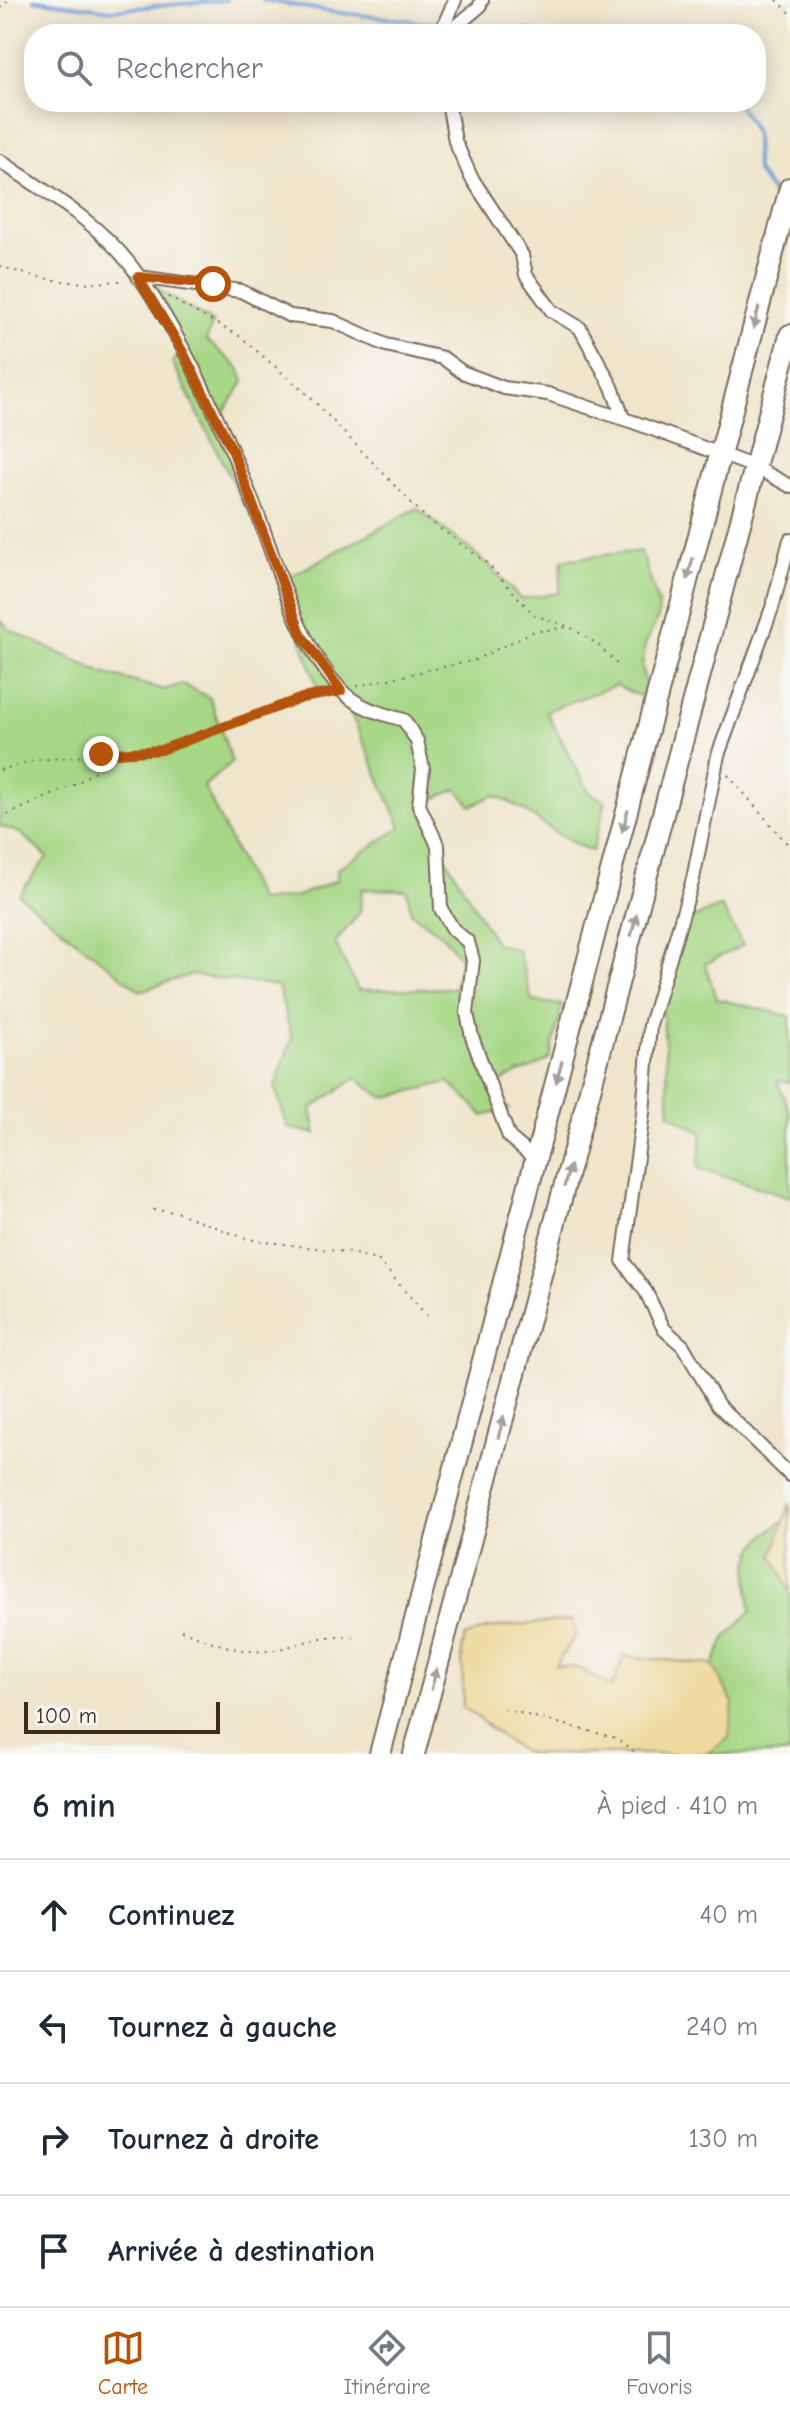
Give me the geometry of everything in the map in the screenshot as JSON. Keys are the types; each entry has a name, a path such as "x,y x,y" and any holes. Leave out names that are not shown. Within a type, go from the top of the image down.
{"highway":[{"path":"380,1754 790,188"},
{"path":"414,1754 790,335"}],"street":[{"path":"444,24 455,0"},
{"path":"459,24 479,7 482,0"},
{"path":"450,112 455,141 471,177 522,255 526,275 552,311 580,328 607,377 623,418"},
{"path":"0,161 93,226 138,277 183,352 233,452 302,636 341,691 370,710 404,720 417,741 423,769 419,805 438,846 441,909 453,929 468,942 473,960 467,1013 472,1037 509,1137 536,1160"},
{"path":"138,277 241,291 290,316 333,321 386,345 443,358 462,372 504,388 548,394 623,418 755,467 790,486"},
{"path":"790,540 772,608 718,755 693,879 650,1025 643,1113 623,1261 646,1292 664,1329 683,1346 718,1405 790,1475"}],"path":[{"path":"0,8 9,0"},
{"path":"777,0 790,13"},
{"path":"0,266 43,281 102,283 138,277 241,337 310,397 426,518 487,563 534,615 570,627 597,644 621,668"},
{"path":"0,770 36,760 161,750 302,698 475,660 532,632 553,632 570,627"},
{"path":"0,818 74,785 122,753"},
{"path":"718,755 740,793 790,847"},
{"path":"153,1210 176,1212 247,1239 352,1253 379,1261 427,1316"},
{"path":"181,1630 233,1650 276,1650 319,1637 353,1637"},
{"path":"504,1709 616,1738 638,1754"}],"green space":[{"path":"138,277 213,323 206,340 239,368 244,382 218,421 252,502 244,505 172,362 183,351"},
{"path":"417,508 487,563 520,599 559,593 562,560 641,551 659,606 658,618 645,645 642,665 645,684 641,697 616,685 546,711 589,792 606,802 592,851 494,795 471,806 457,789 420,805 439,846 496,944 518,950 532,1001 562,1005 550,1058 505,1079 489,1091 509,1109 484,1116 449,1082 384,1098 356,1078 311,1109 316,1134 288,1128 275,1087 292,1038 278,986 190,975 140,991 19,895 47,857 20,833 0,826 0,620 10,630 103,673 164,690 182,684 210,698 232,762 204,786 259,901 295,897 337,880 337,869 401,827 341,691 320,695 282,581","holes":["362,889 407,890 411,912 443,936 461,959 454,988 358,990 335,943 360,912"]},
{"path":"721,906 743,945 705,964 717,999 790,1016 790,1082 777,1080 790,1112 790,1197 698,1168 702,1133 670,1114 662,1004 673,983 660,964 682,945 679,924"},
{"path":"784,1521 773,1555 790,1592 790,1754 706,1754 733,1703 713,1665 726,1637 751,1611 749,1570 754,1549 770,1530"}],"sand":[{"path":"790,1503 790,1592 773,1555"},
{"path":"572,1620 576,1634 555,1666 578,1668 612,1687 624,1656 713,1665 733,1703 729,1738 706,1754 530,1754 512,1745 463,1707 462,1649 465,1637 489,1628"}],"waterway":[{"path":"34,0 110,10 227,0"},
{"path":"263,0 332,12 443,24"},
{"path":"743,112 755,132 756,170 774,195"}],"route":[{"path":"101,754 161,750 302,698 341,691 302,636 233,452 183,352 138,277 213,284"}]}
